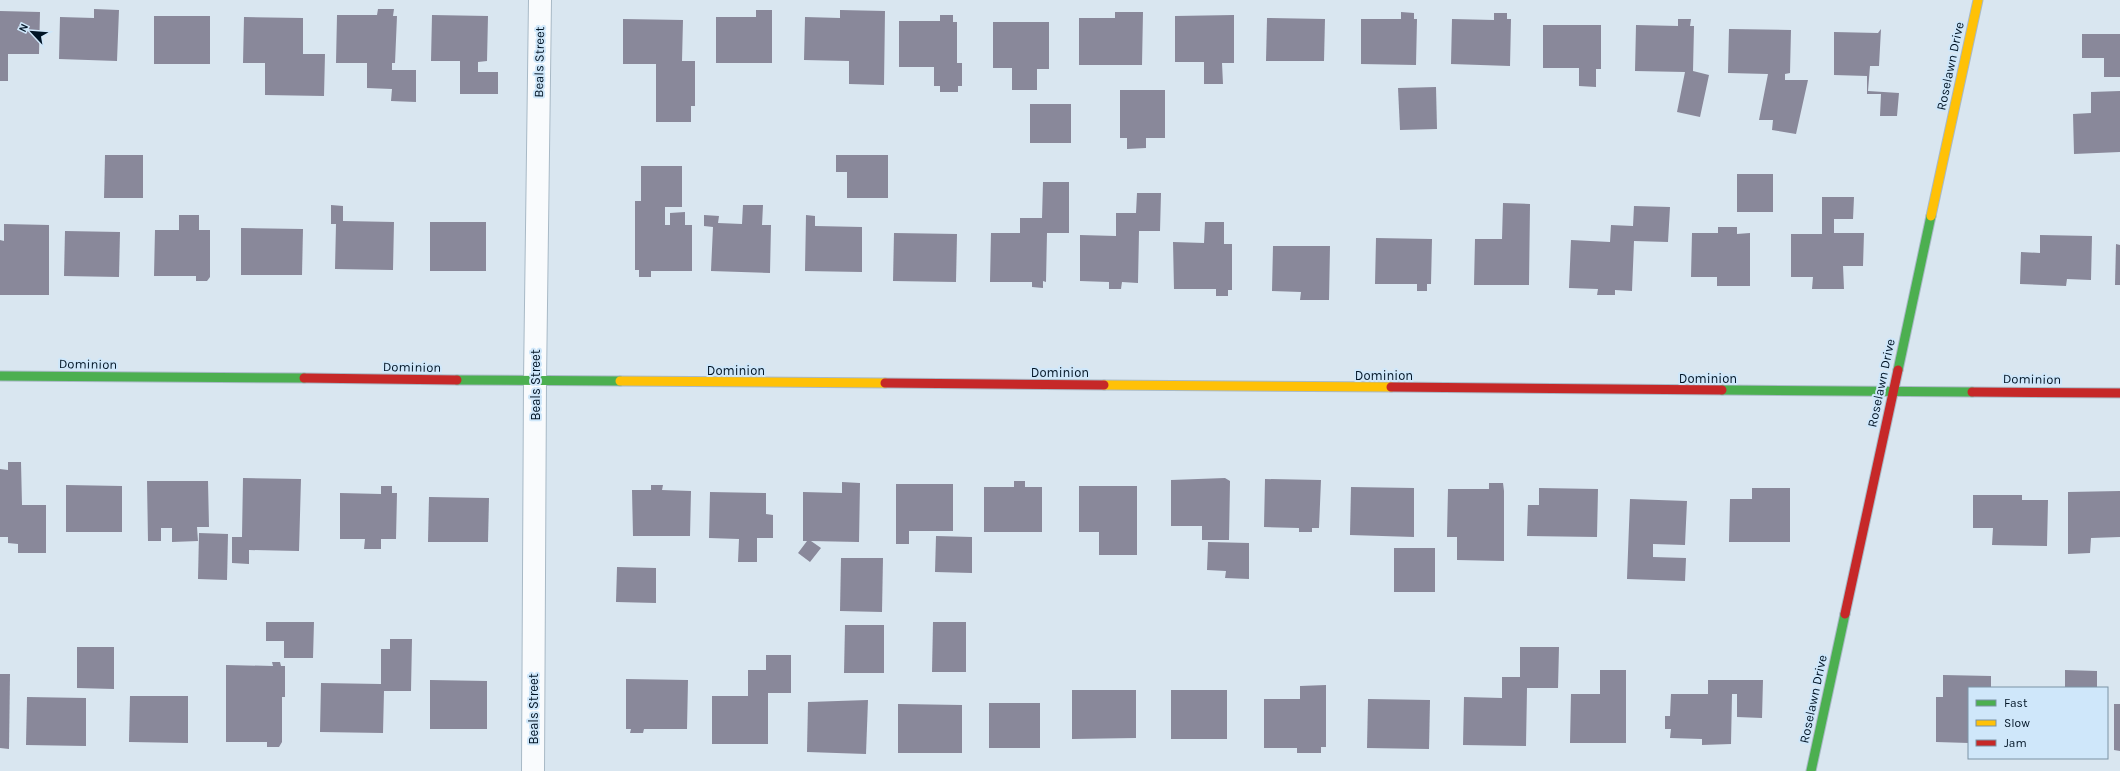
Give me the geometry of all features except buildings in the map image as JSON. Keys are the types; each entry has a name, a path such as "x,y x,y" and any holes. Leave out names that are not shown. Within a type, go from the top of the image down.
{"street":[{"name":"Beals Street","path":"533,771 535,381 540,0"},
{"name":"Roselawn Drive","path":"1811,771 1978,0"},
{"name":"Dominion","path":"0,376 2120,393"}],"traffic: fast":[{"path":"1898,370 1931,216"},
{"path":"0,376 304,378"},
{"path":"457,380 620,381"},
{"path":"1722,390 1972,392"},
{"path":"1811,771 1845,614"}],"traffic: slow":[{"path":"1931,216 1978,0"},
{"path":"620,381 885,383"},
{"path":"1104,385 1391,387"}],"traffic: jam":[{"path":"1845,614 1898,370"},
{"path":"304,378 457,380"},
{"path":"885,383 1104,385"},
{"path":"1391,387 1722,390"},
{"path":"1972,392 2120,393"}]}
